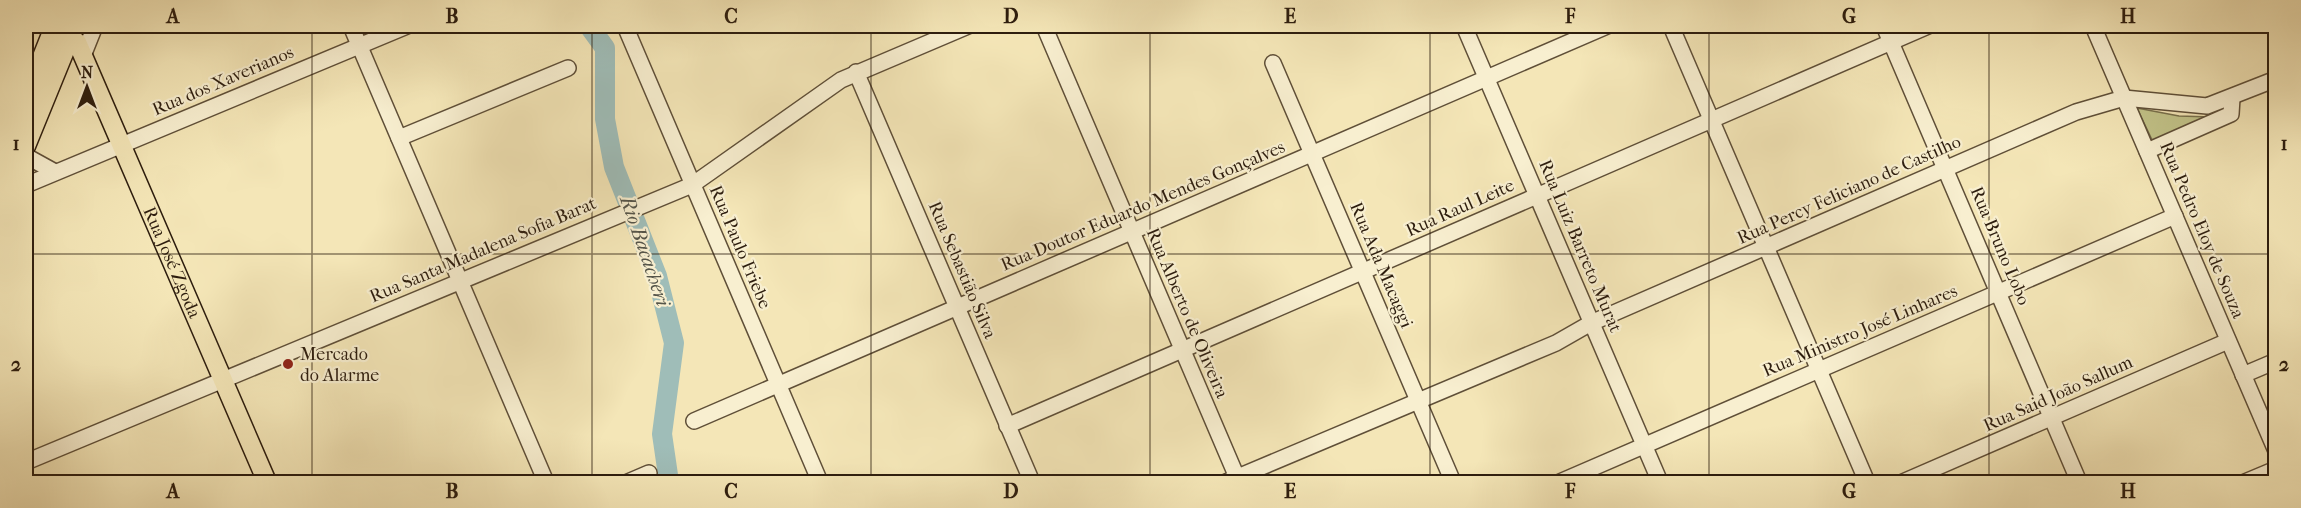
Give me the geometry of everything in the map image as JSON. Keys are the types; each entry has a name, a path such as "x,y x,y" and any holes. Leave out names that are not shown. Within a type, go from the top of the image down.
{"highway":[{"path":"26,101 56,26"}],"main road":[{"name":"Rua José Zgoda","path":"78,41 267,483"},
{"path":"26,146 78,41"}],"street":[{"path":"78,41 95,26"},
{"path":"351,26 546,483"},
{"name":"Rua dos Xaverianos","path":"26,185 407,26"},
{"name":"Rua Paulo Friebe","path":"625,26 820,483"},
{"name":"Rua Santa Madalena Sofia Barat","path":"26,462 692,184 827,88 856,72 968,26"},
{"name":"Rua Alberto de Oliveira","path":"1044,26 1182,350 1234,481"},
{"name":"Rua Luiz Barreto Murat","path":"1464,26 1660,483"},
{"name":"Rua Doutor Eduardo Mendes Gonçalves","path":"694,422 1607,26"},
{"path":"1671,26 1867,483"},
{"name":"Rua Bruno Lobo","path":"1884,26 2079,483"},
{"name":"Rua Raul Leite","path":"1007,426 1928,26"},
{"name":"Rua Pedro Eloy de Souza","path":"2093,26 2276,451"},
{"name":"Rua Ada Macaggi","path":"1273,63 1453,483"},
{"path":"399,138 568,68"},
{"name":"Rua Sebastião Silva","path":"856,72 1032,483"},
{"path":"2124,98 2195,106 2216,104 2276,79"},
{"name":"Rua Percy Feliciano de Castilho","path":"1234,481 1550,336 1592,323 2076,112 2124,98"},
{"path":"2147,151 2231,114 2232,98"},
{"path":"26,156 55,172"},
{"name":"Rua Ministro José Linhares","path":"1560,483 2175,216"},
{"name":"Rua Said João Sallum","path":"1903,483 2228,340"},
{"path":"2243,375 2276,361"},
{"path":"2245,483 2276,469"},
{"path":"628,483 649,473"}],"green space":[{"path":"2137,108 2179,116 2212,117 2153,142"}],"waterway":[{"name":"Rio Bacacheri","path":"589,26 605,48 605,119 614,167 657,276 674,343 662,434 669,482"}],"place":[{"name":"Mercado do Alarme","path":"288,364"}]}
